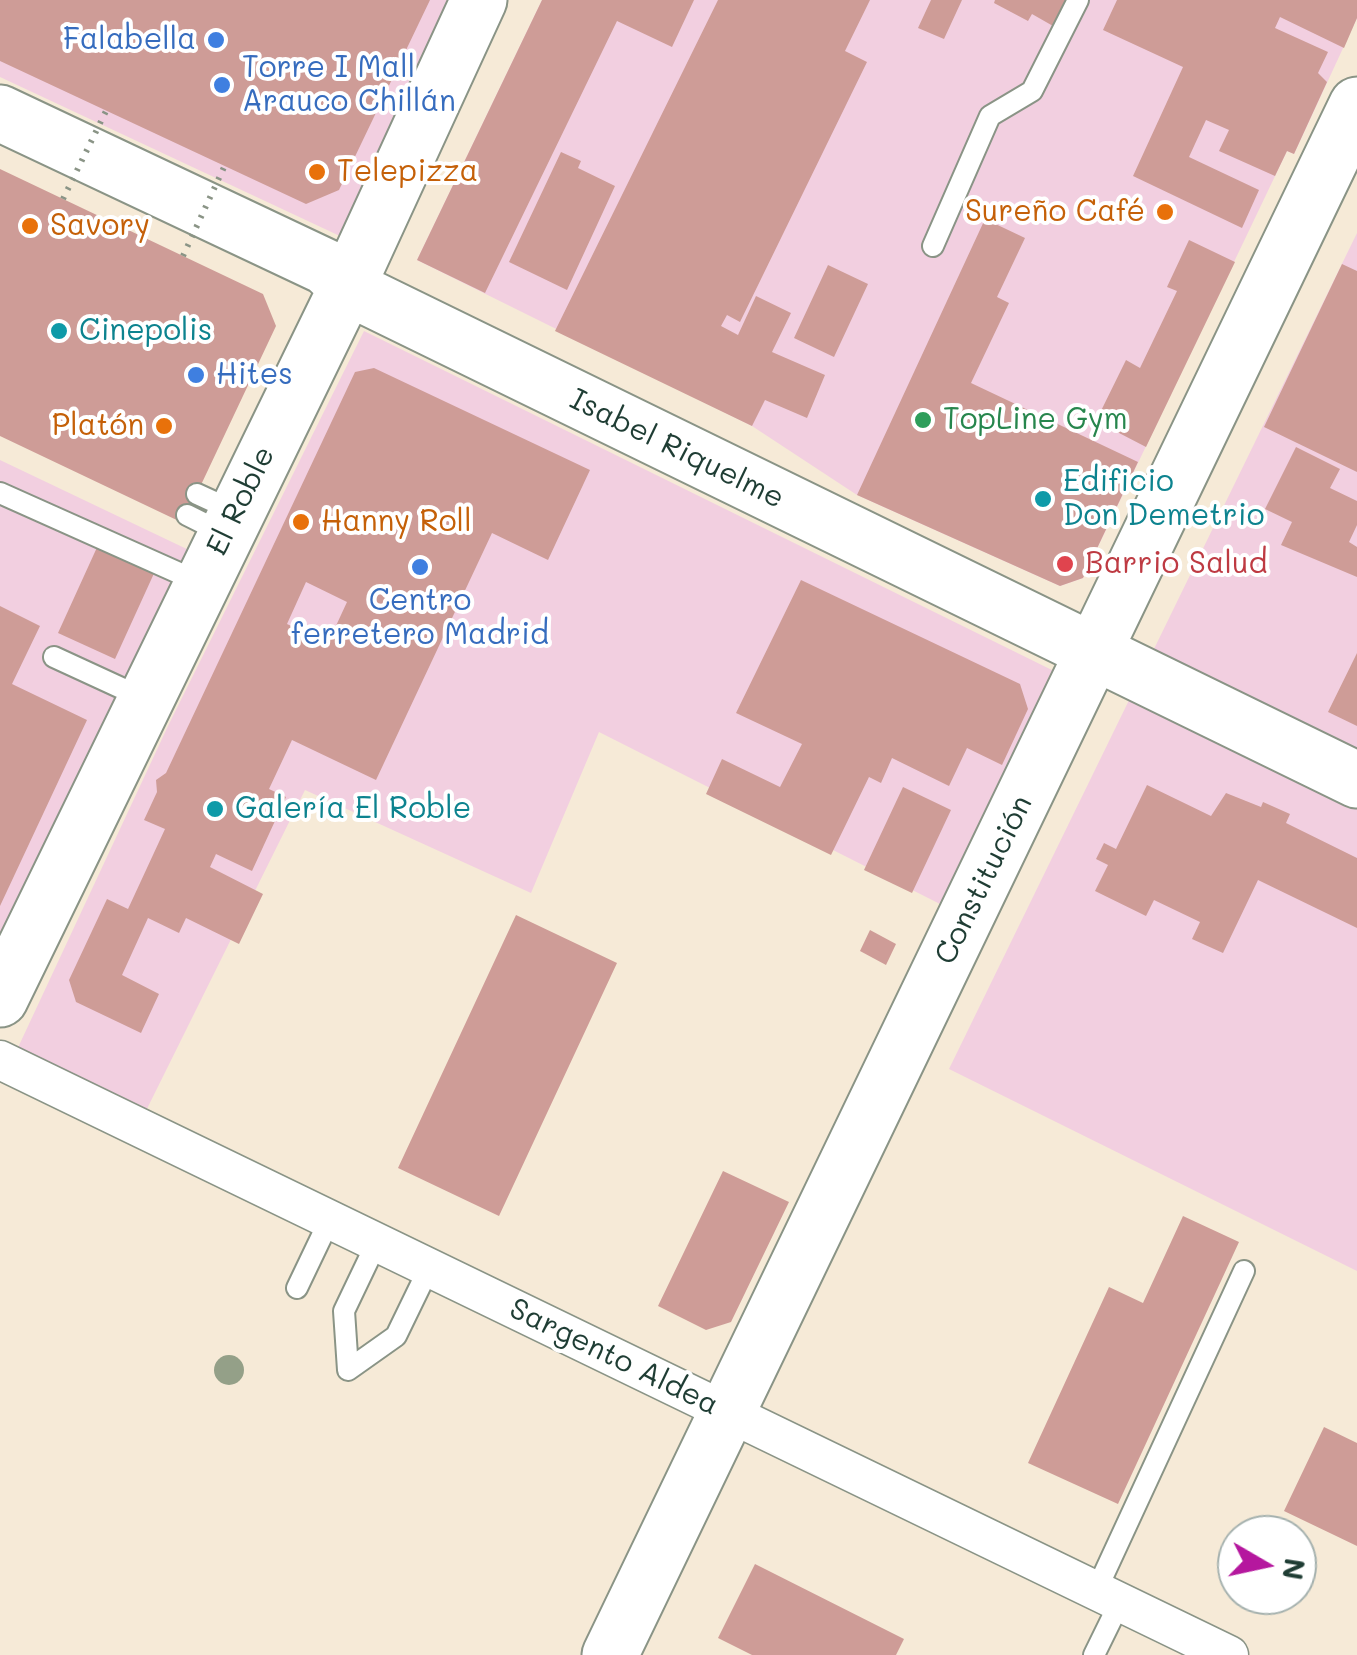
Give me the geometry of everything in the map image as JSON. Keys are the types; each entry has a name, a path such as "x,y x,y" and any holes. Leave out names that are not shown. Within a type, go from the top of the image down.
{"street":[{"name":"El Roble","path":"0,1000 201,583 211,514 479,0"},
{"name":"Constitución","path":"621,1652 728,1412 1357,106"},
{"name":"Isabel Riquelme","path":"0,112 1094,655 1357,780"},
{"name":"Sargento Aldea","path":"0,1060 1229,1655"}],"lane":[{"path":"933,246 990,116 1032,90 1078,0"},
{"path":"280,220 302,237 337,277"},
{"path":"0,494 201,583"},
{"path":"54,657 145,699"},
{"path":"297,1288 330,1220"},
{"path":"377,1242 344,1311 348,1370 396,1336 430,1268"},
{"path":"1094,1655 1108,1596 1244,1271"}],"path":[{"path":"63,198 107,109"},
{"path":"183,256 225,166"}],"shaded area":[{"name":"Torre I Mall Arauco Chillán","path":"0,0 459,0 342,237 0,77"},
{"path":"542,0 1357,0 1357,18 1294,154 1287,151 1083,578 1060,586 857,495 752,426 417,260"},
{"path":"1357,233 1357,1271 949,1069"},
{"path":"364,331 1058,673 944,906 599,732 531,893 305,790 134,1135 8,1069 168,726"},
{"path":"0,460 193,552 0,990"}],"building":[{"name":"Torre I Mall Arauco Chillán","path":"0,0 430,0 339,190 306,204 0,61"},
{"path":"542,0 694,0 672,47 617,21 485,293 417,260"},
{"path":"718,0 870,0 845,51 867,62 740,322 727,315 721,326 738,335 756,296 791,313 772,352 825,375 807,418 765,400 752,426 555,331"},
{"path":"931,0 962,0 944,39 918,28"},
{"path":"1066,0 1053,26 1032,14 1028,21 994,3"},
{"path":"1117,0 1357,0 1357,18 1344,48 1280,17 1275,28 1328,52 1318,73 1327,82 1294,154 1287,151 1275,176 1219,151 1229,130 1206,120 1189,157 1259,190 1242,228 1133,176 1183,67 1103,30"},
{"path":"561,152 581,161 578,168 615,186 567,290 509,262"},
{"path":"0,169 263,294 276,326 183,523 0,436"},
{"path":"985,219 1025,238 997,297 1009,303 971,383 1138,462 1083,578 1060,586 857,495"},
{"path":"1189,240 1235,262 1146,447 1096,421 1126,360 1140,368 1177,291 1167,287"},
{"path":"1342,264 1357,271 1357,472 1264,427"},
{"path":"828,265 868,284 834,357 794,338"},
{"path":"374,368 590,470 548,560 492,533 376,780 292,740 269,789 286,797 252,871 216,854 210,867 263,894 239,944 186,918 179,933 148,918 122,975 159,994 141,1033 76,1002 69,980 107,899 128,909 165,829 144,820 157,792 156,780 166,773 355,372","holes":["306,582 347,602 328,643 287,624"]},
{"path":"1296,447 1340,469 1330,488 1357,501 1357,525 1349,542 1357,547 1357,577 1281,545 1292,522 1265,509"},
{"path":"99,543 156,569 115,659 58,633"},
{"path":"801,580 1020,684 1028,709 1002,765 967,748 949,786 892,758 881,783 869,777 831,855 706,794 722,759 780,787 802,744 736,713"},
{"path":"0,606 40,626 12,684 87,720 0,906"},
{"path":"1357,653 1357,726 1328,712"},
{"path":"1147,785 1211,816 1226,793 1261,807 1263,802 1290,814 1286,823 1357,858 1357,928 1258,880 1223,953 1192,939 1200,922 1154,900 1146,916 1095,891 1108,865 1096,859 1104,843 1116,849"},
{"path":"903,787 951,810 912,893 864,870"},
{"path":"516,915 617,963 499,1216 398,1168"},
{"path":"870,930 896,944 886,965 860,951"},
{"path":"723,1171 789,1202 731,1322 706,1330 658,1306"},
{"path":"1183,1216 1239,1242 1118,1504 1028,1463 1109,1287 1143,1303"},
{"path":"1324,1427 1357,1443 1357,1546 1317,1527 1317,1515 1284,1511"},
{"path":"755,1564 904,1639 896,1655 752,1655 718,1638"}],"place":[{"name":"Falabella","path":"216,40"},
{"name":"Torre I Mall Arauco Chillán","path":"222,85"},
{"name":"Telepizza","path":"317,172"},
{"name":"Sureño Café","path":"1165,212"},
{"name":"Savory","path":"30,226"},
{"name":"Cinepolis","path":"59,331"},
{"name":"Hites","path":"196,375"},
{"name":"TopLine Gym","path":"923,420"},
{"name":"Platón","path":"164,426"},
{"name":"Edificio Don Demetrio","path":"1043,499"},
{"name":"Hanny Roll","path":"301,522"},
{"name":"Barrio Salud","path":"1065,564"},
{"name":"Centro ferretero Madrid","path":"420,567"},
{"name":"Galería El Roble","path":"215,809"}]}
